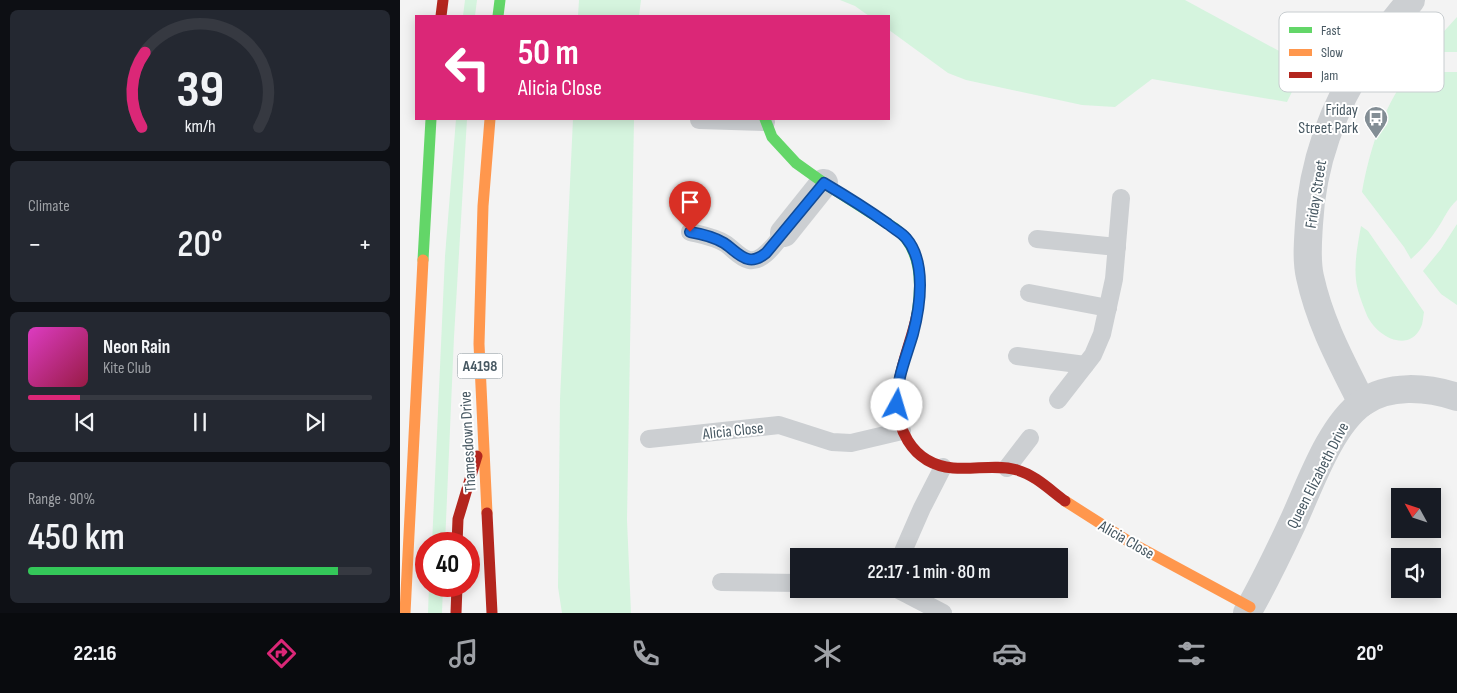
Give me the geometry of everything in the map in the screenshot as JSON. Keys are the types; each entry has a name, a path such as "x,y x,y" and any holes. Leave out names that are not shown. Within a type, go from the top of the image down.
{"main road":[{"path":"441,15 443,0"},
{"path":"498,15 500,0"},
{"path":"405,613 431,120"},
{"name":"Thamesdown Drive","path":"490,120 483,206 479,344 492,613"},
{"name":"Alicia Close","path":"766,120 771,136 796,164 871,212 906,238 915,253 919,270 920,291 913,334 904,361 897,394 898,416 902,432 916,452 943,467 974,469 992,466 1020,471 1036,479 1111,531 1249,610"},
{"path":"458,532 458,519 483,435"},
{"path":"456,613 457,597"}],"street":[{"name":"Friday Street","path":"1402,12 1411,0"},
{"name":"Friday Street","path":"1346,92 1331,121 1319,160 1310,206 1308,245 1310,276 1326,330 1362,403"},
{"path":"784,232 824,183"},
{"name":"Queen Elizabeth Drive","path":"1249,610 1334,436 1346,417 1362,403 1379,394 1397,389 1443,393 1457,397"}],"lane":[{"path":"699,120 766,120"},
{"path":"1058,400 1093,355 1099,341 1114,280 1121,198"},
{"path":"690,232 712,237 725,243 742,257 750,260 760,258 784,232"},
{"path":"1037,239 1117,247"},
{"path":"1029,293 1108,308"},
{"path":"1017,356 1085,365"},
{"name":"Alicia Close","path":"649,439 779,425 832,442 851,443 902,432"},
{"path":"1006,468 1030,438"},
{"path":"904,548 943,467"},
{"path":"721,582 790,583"},
{"path":"914,598 943,613"}],"green space":[{"path":"465,0 477,0 475,15 463,15"},
{"path":"579,0 641,0 639,15 578,15"},
{"path":"840,0 1185,0 1279,51 1279,92 1292,92 1287,102 1152,79 1115,107 1082,105 966,80 948,73 890,31 890,15 868,15 855,6"},
{"path":"1457,17 1457,52 1444,52 1444,31"},
{"path":"1444,72 1457,72 1457,200 1431,237 1411,259 1362,192 1374,142 1396,92 1444,92"},
{"path":"456,120 467,120 454,337 446,532 433,532 445,256"},
{"path":"573,120 634,120 627,520 631,613 562,613 558,587 560,399"},
{"path":"1457,224 1457,305 1441,294 1423,271 1441,249"},
{"path":"1361,226 1368,231 1424,312 1421,327 1408,340 1400,341 1383,334 1370,321 1361,301 1357,288 1356,273"},
{"path":"429,597 443,597 442,613 428,613"}],"traffic: fast":[{"path":"498,15 500,0"},
{"path":"423,260 431,120"},
{"path":"765,120 772,137 796,163 896,229 905,237 911,246 918,268 917,314"}],"traffic: slow":[{"path":"487,513 479,344 483,206 490,120"},
{"path":"405,613 423,260"},
{"path":"1065,501 1128,541 1250,607"}],"traffic: jam":[{"path":"441,15 443,0"},
{"path":"917,314 902,369 897,402 902,429 908,441 916,451 938,465 953,468 1001,467 1024,472 1065,501"},
{"path":"457,532 458,519 477,456"},
{"path":"487,513 492,613"},
{"path":"456,613 457,597"}],"place":[{"name":"Friday Street Park","path":"1376,139"}],"route":[{"path":"690,232 712,237 725,243 742,257 750,260 760,258 824,183 871,212 906,238 915,253 919,270 920,291 913,334 904,361 897,394 897,405"}]}
